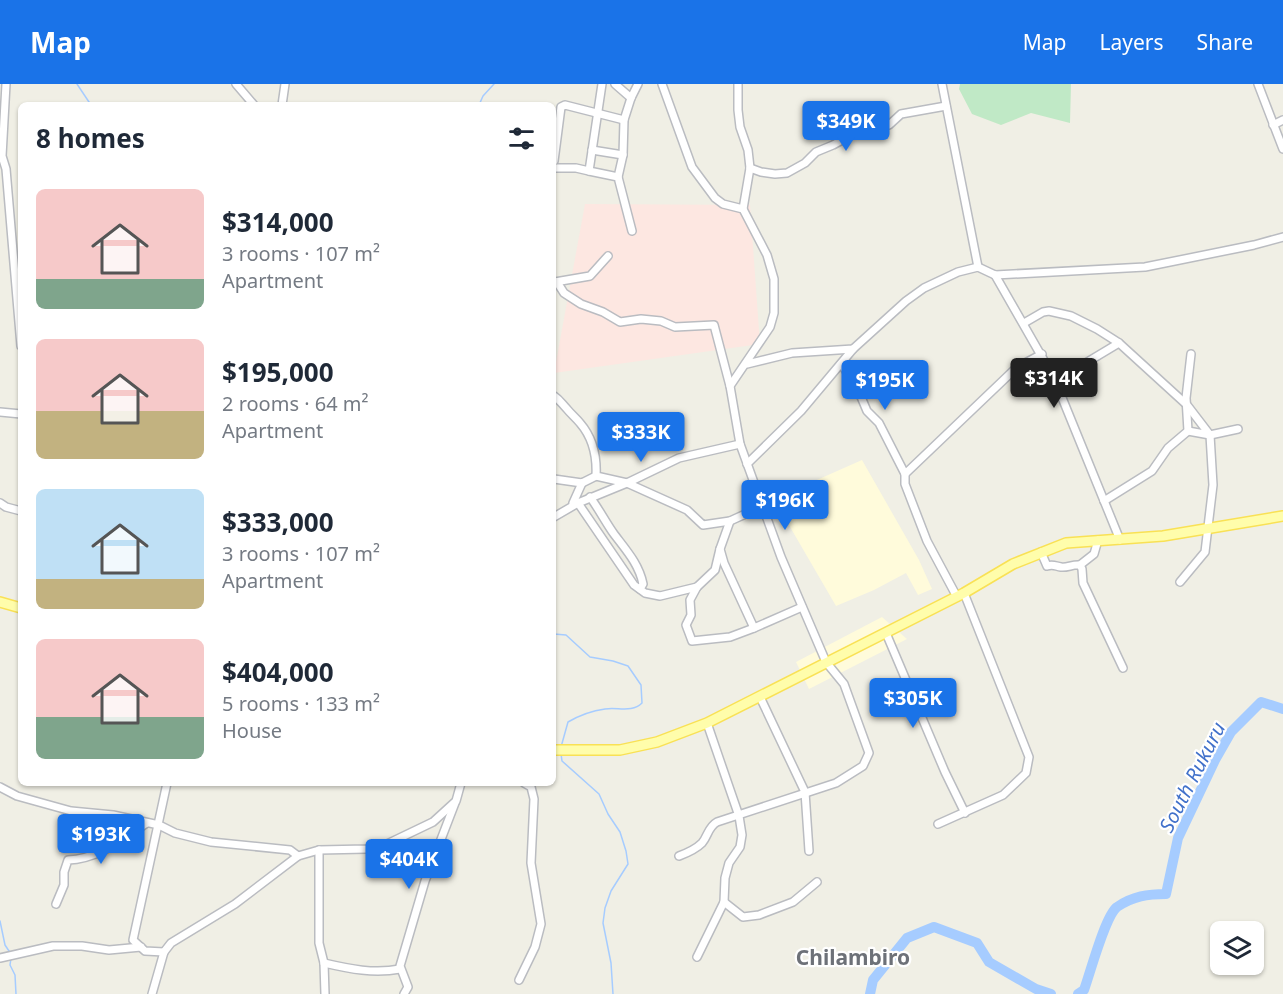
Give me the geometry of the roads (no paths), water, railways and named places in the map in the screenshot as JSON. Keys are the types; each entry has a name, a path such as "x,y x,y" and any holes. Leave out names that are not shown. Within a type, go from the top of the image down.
{"main road":[{"path":"557,750 620,750 657,742 707,723 960,595 1013,564 1066,543 1163,536 1283,516"},
{"path":"0,602 18,607"}],"street":[{"path":"6,84 1,155 6,169 18,311"},
{"path":"236,84 251,102"},
{"path":"282,102 285,84"},
{"path":"589,171 602,84"},
{"path":"615,84 631,98"},
{"path":"632,231 618,177 623,155 624,120 638,84"},
{"path":"662,84 692,167 715,198 723,204 743,208"},
{"path":"730,386 770,327 774,313 774,279 767,255 743,208 750,168 748,150 739,118 738,84"},
{"path":"942,84 978,267"},
{"path":"1258,84 1283,149"},
{"path":"556,146 561,107 565,105 624,120"},
{"path":"750,168 761,172 787,173 805,163 816,152 864,128 889,125 901,114 946,106"},
{"path":"1274,125 1283,120"},
{"path":"592,150 623,155"},
{"path":"556,168 576,168 618,177"},
{"path":"747,464 801,411 853,349 906,301 924,288 958,272 978,267 995,275 1145,267 1283,237"},
{"path":"556,282 590,276 608,255"},
{"path":"995,275 1054,378 1120,540"},
{"path":"556,283 564,293 581,304 603,312 620,322 641,319 661,321 675,327 714,325 730,386 740,444 747,464 802,607 826,662 844,684 869,753 863,766 836,783 711,825 702,843 679,856"},
{"path":"1024,323 1043,312 1056,312 1071,316 1119,343 1187,405 1210,435 1213,485 1205,552 1180,582"},
{"path":"1054,378 1079,367 1119,343"},
{"path":"747,364 792,353 853,349"},
{"path":"905,474 1016,368 1042,354"},
{"path":"1188,431 1188,372 1191,354"},
{"path":"841,364 856,385 867,411 879,423 905,474 905,484 927,541 960,595 1029,757 1026,773 1003,795 938,824"},
{"path":"556,397 581,423 592,441 597,462 596,476"},
{"path":"0,412 18,414"},
{"path":"1188,431 1210,435 1238,429"},
{"path":"1104,501 1152,471 1168,448 1188,431"},
{"path":"556,516 578,503 679,458 740,444"},
{"path":"556,479 582,483 596,476 627,483 687,510 703,525 730,521 763,506"},
{"path":"582,483 573,503 578,503 634,585 645,593 660,596 697,587"},
{"path":"590,498 613,533 626,547 641,574 643,584 640,589"},
{"path":"0,515 3,505 18,510"},
{"path":"730,521 715,570 697,587 690,600 691,615 686,625 692,641 730,637 802,607"},
{"path":"1041,552 1047,566 1080,565 1094,554 1098,540"},
{"path":"720,549 754,628"},
{"path":"1080,565 1083,569 1083,583 1123,668"},
{"path":"886,633 945,772 965,813"},
{"path":"760,697 805,792 808,851"},
{"path":"697,957 724,902 725,878 729,863 740,847 742,835 739,816 707,723"},
{"path":"164,952 145,951 133,940 166,786"},
{"path":"400,969 425,881 460,786"},
{"path":"519,980 535,947 541,924 531,862 534,799 529,786"},
{"path":"0,787 17,796 71,812 113,815 159,825 176,833 211,842 290,850 298,856"},
{"path":"152,994 164,952 171,943 235,904 298,856 319,850 367,849 385,845 433,822 456,801"},
{"path":"56,904 64,885 64,872 68,860 81,859 103,852 147,823"},
{"path":"319,850 319,943 324,963 325,994"},
{"path":"724,902 743,917 759,915 793,902 817,882"},
{"path":"0,958 53,946 82,946 109,950 141,947"},
{"path":"324,963 355,970 385,972 400,969"},
{"path":"400,969 408,983 404,994"}],"waterway":[{"path":"77,84 89,102"},
{"path":"480,102 494,84"},
{"path":"556,634 566,635 590,657 628,666 641,685 642,703 629,709 595,711 568,722 561,747"},
{"name":"South Rukuru","path":"1078,994 1084,990 1112,912 1129,900 1153,894 1166,894 1178,838 1231,732 1261,702 1283,709"},
{"path":"561,754 562,761 599,794 620,832 626,851 628,864 611,891 603,923 611,963 613,994"},
{"path":"0,921 5,945 11,954"},
{"name":"South Rukuru","path":"870,994 873,980 907,938 934,927 977,943 989,962 1036,989 1051,994"},
{"path":"11,958 10,965 15,975 16,994"}],"district":[{"name":"Chilambiro","path":"853,957"}]}
